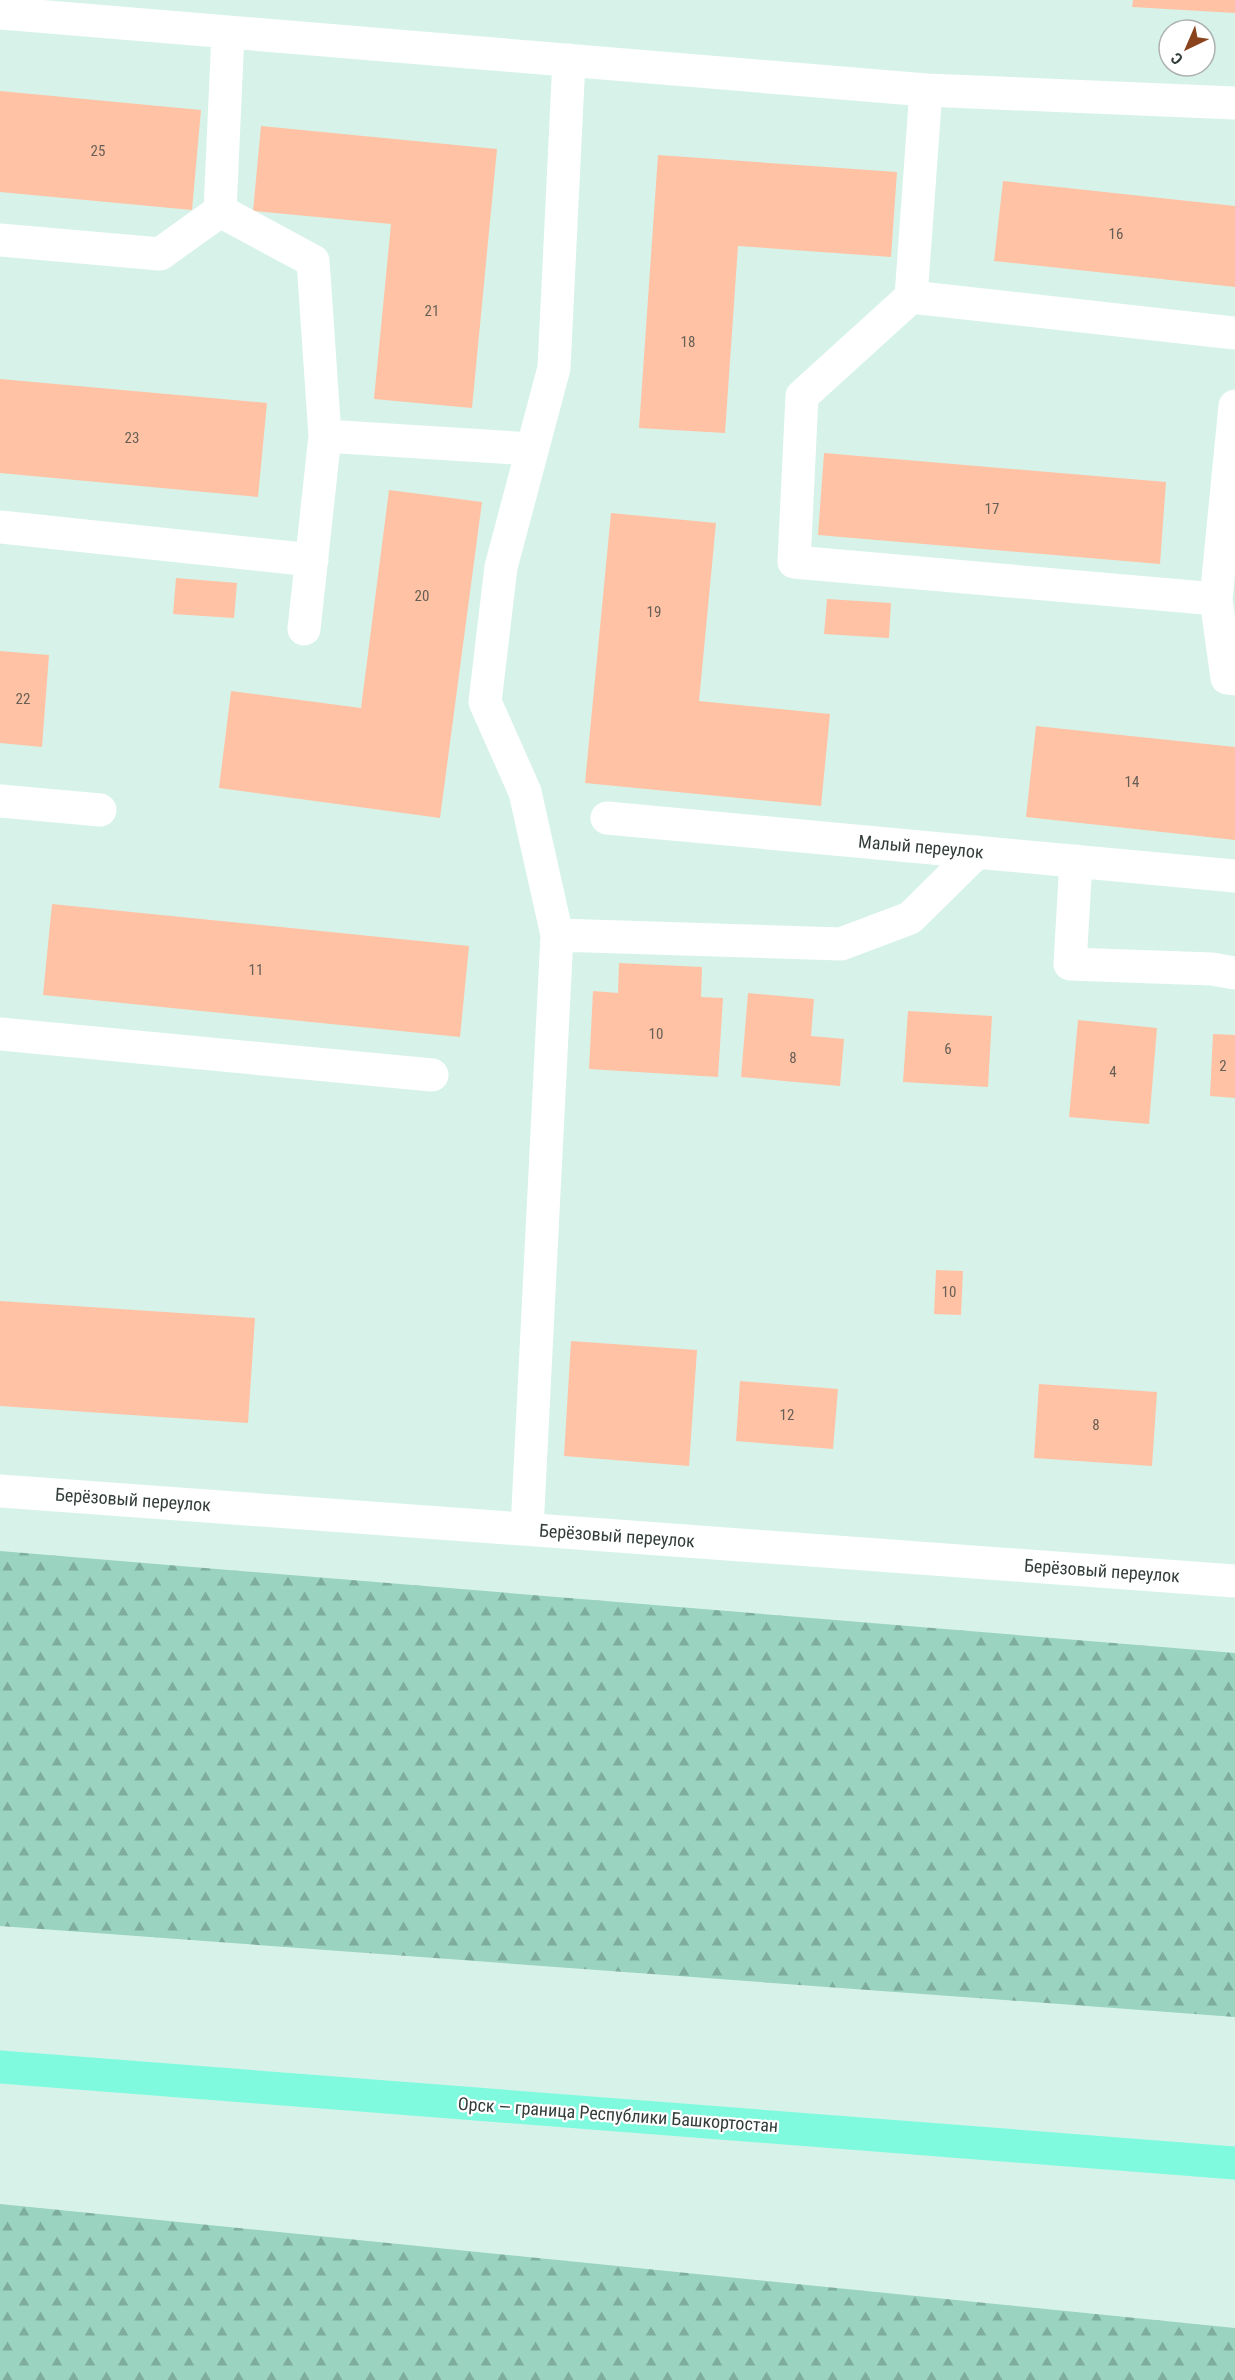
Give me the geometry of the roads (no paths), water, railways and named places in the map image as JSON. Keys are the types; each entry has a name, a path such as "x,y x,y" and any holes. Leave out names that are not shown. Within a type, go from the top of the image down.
{"main road":[{"name":"Орск — граница Республики Башкортостан","path":"0,2067 1235,2163"}],"street":[{"path":"0,13 926,90 1235,104"},
{"path":"220,212 228,33"},
{"path":"527,1529 557,935 525,792 485,702 501,567 554,368 569,60"},
{"path":"926,90 911,297 802,396 794,562 1216,599"},
{"path":"0,240 160,254 220,212"},
{"path":"220,212 313,261 325,436 304,629"},
{"path":"911,297 1235,333"},
{"path":"1235,406 1216,599 1227,678 1235,679"},
{"path":"325,436 532,449"},
{"path":"0,526 312,560"},
{"path":"0,801 100,810"},
{"name":"Малый переулок","path":"607,818 1235,876"},
{"path":"557,935 841,944 910,918 977,852"},
{"path":"1076,861 1070,964 1212,969 1235,973"},
{"path":"0,1034 432,1076"},
{"name":"Берёзовый переулок","path":"0,1491 1235,1581"}]}
